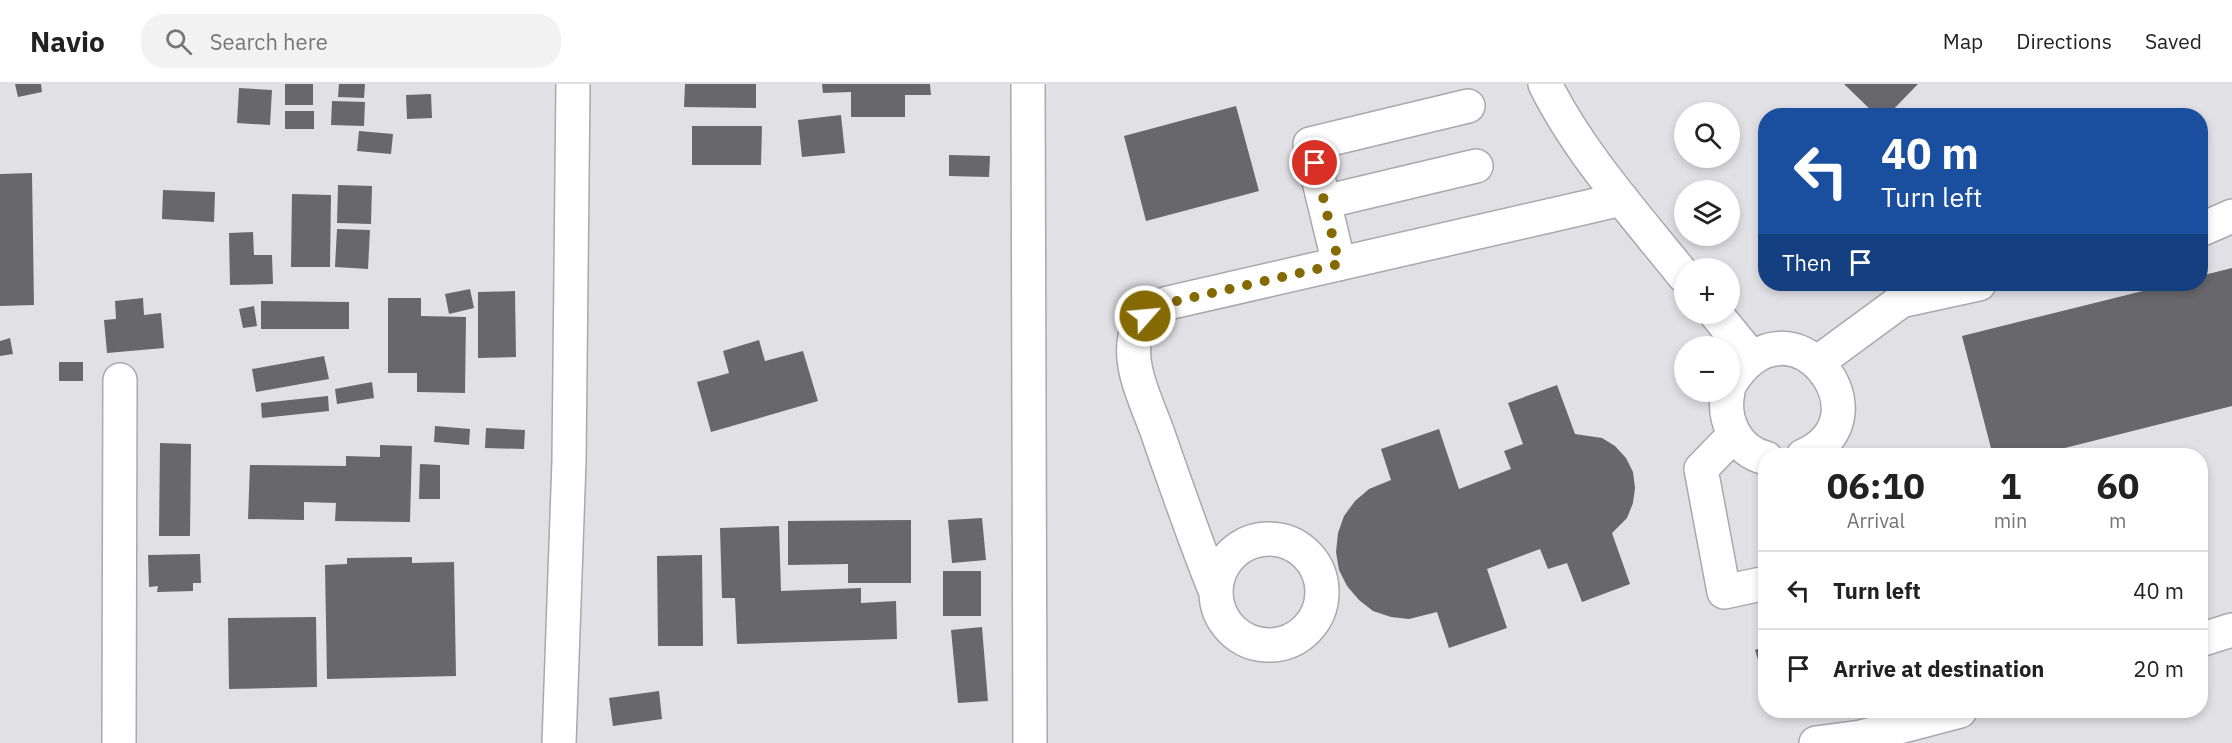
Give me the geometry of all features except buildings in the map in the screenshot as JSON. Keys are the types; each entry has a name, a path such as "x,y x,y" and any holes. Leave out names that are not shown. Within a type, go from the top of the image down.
{"street":[{"path":"559,743 569,461 573,84"},
{"path":"1028,84 1030,743"},
{"path":"1545,84 1567,123 1622,199 1674,264"},
{"path":"1339,264 1310,144 1468,106"},
{"path":"1324,202 1476,166"},
{"path":"1215,590 1186,516 1137,374 1134,346 1138,326 1145,316 1154,308 1168,303 1622,199"},
{"path":"2208,226 2232,216"},
{"path":"1818,362 1901,301 1947,291"},
{"path":"1724,324 1752,358"},
{"path":"1740,367 1752,358 1768,351 1785,349 1802,352 1818,362 1829,374 1837,390 1838,408 1834,425 1825,440 1816,448"},
{"path":"119,743 120,380"},
{"path":"1726,402 1727,419 1734,435 1746,448 1758,454"},
{"path":"1734,435 1701,469 1724,592 1758,585"},
{"path":"2208,638 2232,630"},
{"path":"1816,743 1861,737 1933,718"}],"route":[{"path":"1145,316 1154,308 1168,303 1339,264 1315,163"}]}
